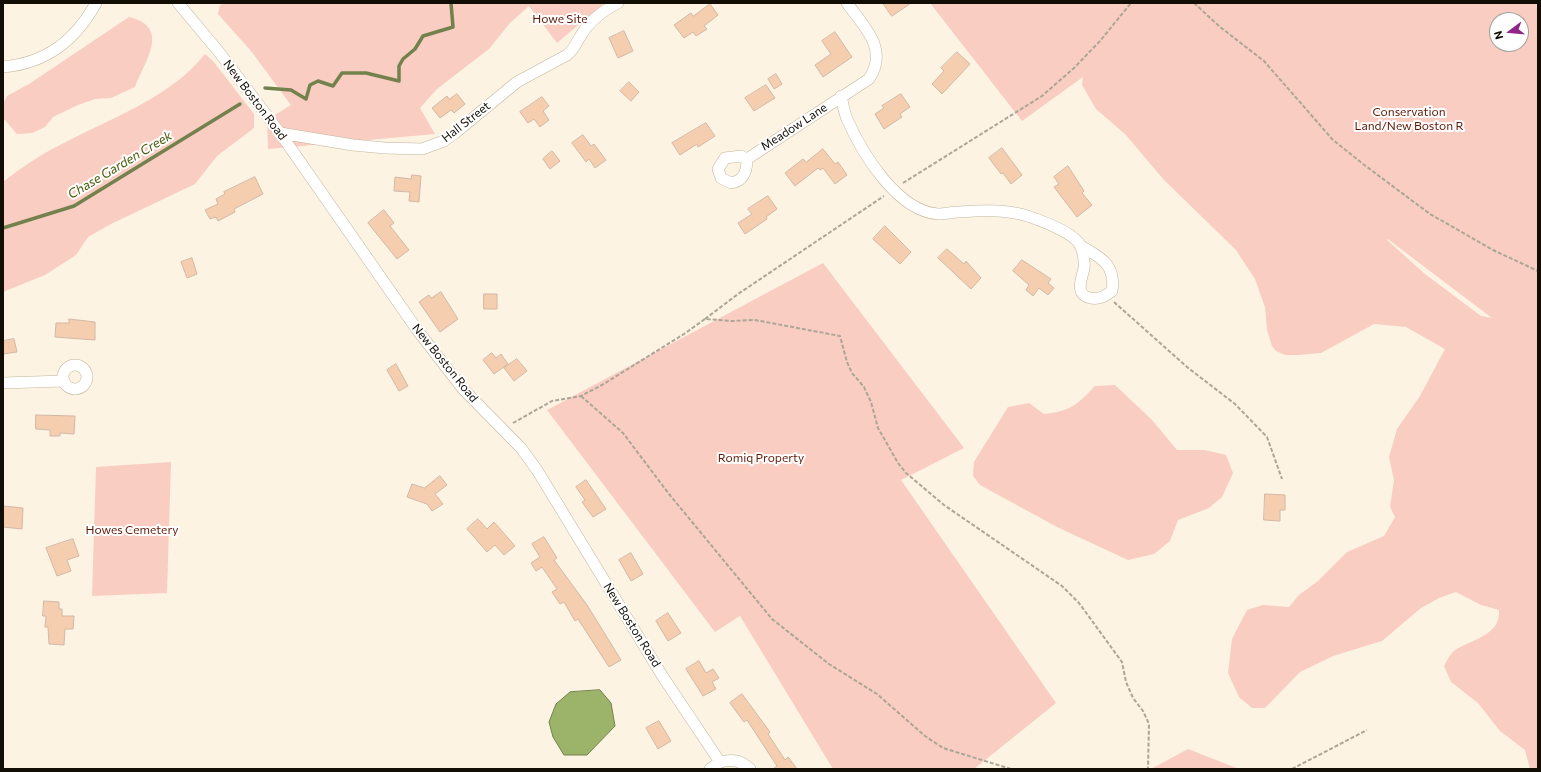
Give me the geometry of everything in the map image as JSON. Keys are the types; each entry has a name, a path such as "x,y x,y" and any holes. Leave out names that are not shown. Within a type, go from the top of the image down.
{"street":[{"path":"3,67 29,63 49,55 68,40 86,21 96,3"},
{"name":"New Boston Road","path":"178,3 219,52 280,133 418,331 463,389 521,448 537,470 663,676 720,762"},
{"name":"Hall Street","path":"280,133 385,148 422,149 434,146 455,133 517,82 567,55 572,51 587,26 599,14 618,3"},
{"name":"Meadow Lane","path":"747,159 869,79 877,60 876,47 872,38 847,3"},
{"path":"841,96 847,118 856,137 892,190 897,194 927,212 939,214 972,211 1018,212 1067,233 1081,246 1101,258 1110,268 1114,278 1112,290 1106,295 1096,299 1086,297 1081,292 1080,280 1085,267 1081,246"},
{"path":"3,383 63,381"},
{"path":"710,769 720,762 730,759 739,762 750,769"}],"path":[{"path":"504,430 552,401 581,396 627,370 892,190 1042,96 1074,68 1100,41 1131,3"},
{"path":"1194,3 1220,27 1264,61 1333,140 1363,164 1430,214 1493,250 1538,272"},
{"path":"1106,295 1187,367 1235,404 1267,437 1282,479"},
{"path":"705,318 732,321 755,320 840,336 847,362 871,402 878,428 898,464 906,473 944,505 1062,586 1079,603 1122,662 1126,682 1133,698 1143,711 1149,724 1148,769"},
{"path":"581,396 623,432 669,494 772,619 829,664 877,694 925,736 943,748 1011,769"},
{"path":"1292,769 1367,730"}],"green space":[{"name":"Howe Site","path":"226,3 604,3 557,43 529,6 510,23 489,49 437,89 420,108 435,134 268,149 267,120 291,105 251,51 218,14 220,5"},
{"name":"Conservation Land/New Boston R","path":"930,3 1538,3 1538,769 1530,769 1525,750 1500,731 1478,703 1451,682 1444,666 1450,656 1454,651 1484,636 1490,631 1495,626 1498,619 1499,610 1481,605 1456,592 1439,598 1421,608 1382,641 1333,656 1300,672 1265,708 1252,708 1239,697 1228,673 1232,639 1247,610 1263,605 1289,607 1299,595 1318,581 1347,552 1384,536 1395,517 1390,507 1394,480 1389,457 1397,429 1420,396 1445,349 1406,327 1374,324 1321,353 1285,355 1276,351 1272,346 1267,330 1265,307 1255,279 1236,250 1164,180 1126,135 1096,109 1082,85 1083,77 1022,121","holes":["1386,239 1492,318 1481,316 1425,274"]},
{"path":"129,17 142,22 149,28 152,37 152,46 149,56 135,87 111,98 95,99 78,105 53,117 45,127 32,133 17,134 3,118 3,104 7,96 29,84"},
{"path":"205,54 213,61 254,114 254,128 217,156 195,184 111,224 88,237 76,255 45,275 3,292 3,182 46,152 120,116 157,95 175,83"},
{"name":"Romiq Property","path":"823,263 964,448 901,480 1056,703 974,769 833,769 740,616 715,632 547,410"},
{"path":"1115,385 1152,420 1177,450 1205,450 1226,455 1233,473 1222,497 1209,508 1178,520 1170,541 1154,554 1128,560 1057,527 980,485 973,476 974,462 1008,407 1029,403 1044,414 1053,413 1073,406 1095,386"},
{"name":"Howes Cemetery","path":"171,462 167,593 92,596 96,467"},
{"path":"1188,749 1239,769 1151,769"}],"shaded area":[{"path":"600,690 611,703 615,726 587,755 564,755 553,737 549,722 556,704 570,692"}],"building":[{"path":"883,3 911,3 892,16"},
{"path":"710,4 718,15 704,26 707,29 696,36 693,32 684,38 674,25 691,13 693,16"},
{"path":"624,31 633,51 618,58 609,38"},
{"path":"835,32 852,57 823,77 815,65 831,54 822,41"},
{"path":"957,52 970,64 942,94 932,84 944,71 941,68"},
{"path":"776,74 782,84 774,89 768,79"},
{"path":"629,82 639,92 631,101 620,91"},
{"path":"766,85 775,98 754,111 745,98"},
{"path":"457,94 465,104 454,113 451,110 440,118 432,108 447,96 449,99"},
{"path":"901,94 910,107 900,114 902,117 884,129 875,114 884,108 882,106"},
{"path":"542,97 549,106 543,111 549,120 540,127 534,119 528,123 520,112"},
{"path":"706,123 715,136 698,147 697,144 680,155 672,143"},
{"path":"583,135 591,146 594,144 606,160 595,168 589,159 586,162 572,143"},
{"path":"1002,148 1022,175 1011,184 989,158"},
{"path":"823,149 835,164 838,162 847,175 835,184 823,168 820,170 818,168 795,186 785,173 803,159 806,162"},
{"path":"552,151 560,161 550,169 543,159"},
{"path":"1068,166 1084,191 1082,193 1092,205 1077,217 1054,187 1059,184 1054,177"},
{"path":"412,175 421,176 419,202 409,201 410,192 394,191 395,177 411,179"},
{"path":"255,177 263,194 234,209 235,212 218,221 216,217 210,219 205,210 218,204 216,199 225,194 224,192"},
{"path":"768,196 777,209 766,217 767,219 745,234 738,223 752,214 748,209"},
{"path":"384,210 394,223 390,226 409,250 397,259 368,223"},
{"path":"885,226 911,252 900,264 873,239"},
{"path":"947,249 964,264 966,261 981,278 971,289 938,258"},
{"path":"192,258 197,274 187,278 181,262"},
{"path":"1022,260 1051,279 1048,283 1054,288 1048,295 1039,288 1033,296 1026,290 1029,285 1013,271"},
{"path":"441,292 458,319 440,332 419,302 429,295 431,298"},
{"path":"484,294 497,294 497,309 484,309"},
{"path":"69,319 95,322 95,340 55,337 56,323 69,323"},
{"path":"14,339 17,352 3,354 3,341"},
{"path":"492,353 496,358 501,354 508,364 494,374 483,360"},
{"path":"517,359 527,371 514,381 504,368"},
{"path":"396,364 408,386 399,391 387,370"},
{"path":"36,415 75,416 74,434 60,433 60,436 50,436 50,430 36,429"},
{"path":"440,476 447,485 435,494 443,504 432,511 427,504 407,497 412,484 424,488"},
{"path":"586,480 606,509 593,517 582,502 585,500 576,487"},
{"path":"1265,494 1285,495 1285,510 1280,510 1280,521 1264,520"},
{"path":"4,506 23,508 22,529 3,527"},
{"path":"478,519 487,529 494,522 515,546 504,555 495,545 487,552 467,529"},
{"path":"544,537 557,558 554,560 587,605 621,660 609,667 578,619 575,621 564,602 560,604 552,592 557,589 542,567 536,571 531,563 540,557 532,544"},
{"path":"73,539 79,556 67,560 71,571 57,576 46,548"},
{"path":"631,553 643,574 631,581 619,560"},
{"path":"44,601 59,602 59,609 62,609 62,616 74,616 73,629 65,629 64,645 49,644 48,627 45,627 46,616 43,616"},
{"path":"668,613 681,633 668,641 656,621"},
{"path":"699,661 706,673 713,669 719,678 712,682 716,689 703,696 686,669"},
{"path":"742,694 770,732 768,734 785,760 788,757 797,769 773,769 777,766 747,720 744,722 730,703"},
{"path":"659,721 671,741 658,749 646,728"}],"waterway":[{"name":"Chase Garden Creek","path":"265,88 291,90 306,99 310,85 318,81 333,86 342,73 366,73 399,81 399,66 403,59 415,49 423,36 453,27 451,3"},
{"name":"Chase Garden Creek","path":"3,228 74,206 240,104"}]}
